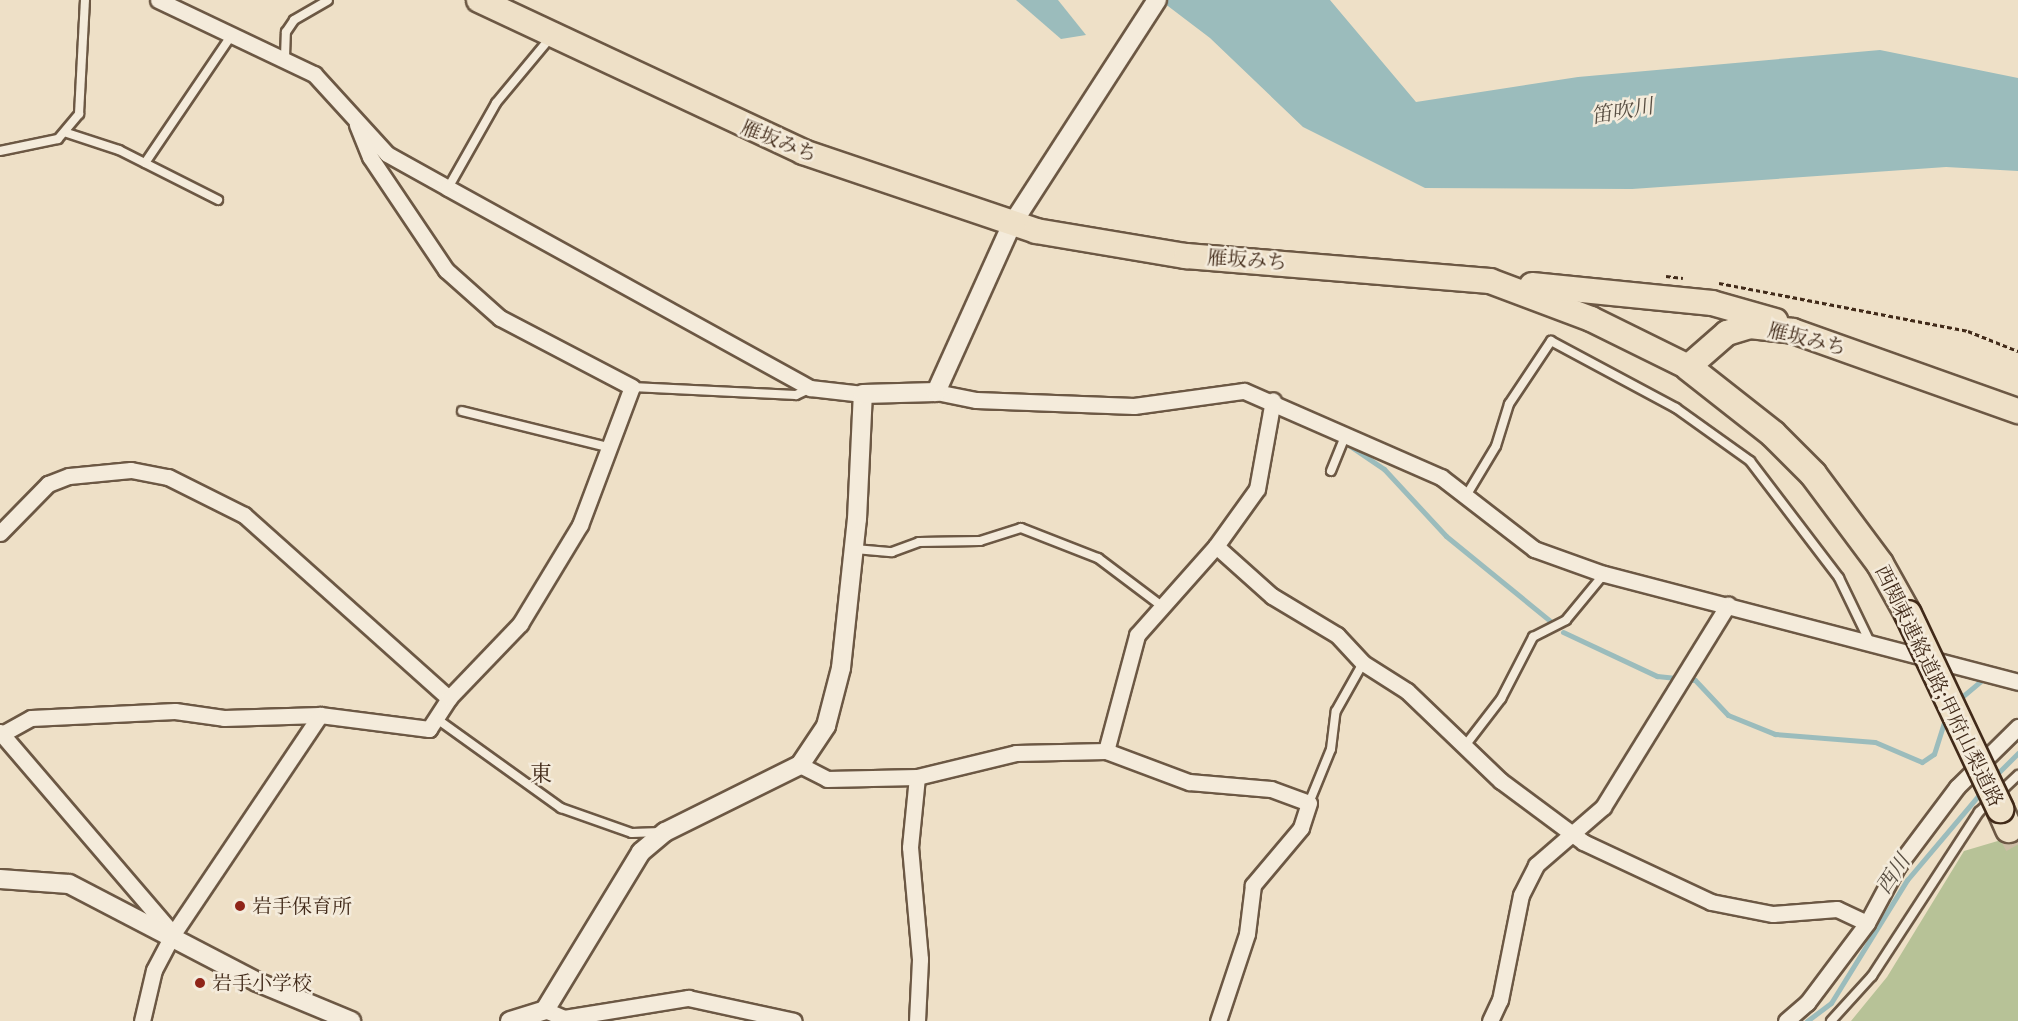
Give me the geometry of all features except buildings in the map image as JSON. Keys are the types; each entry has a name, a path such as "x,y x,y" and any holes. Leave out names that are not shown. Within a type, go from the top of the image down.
{"highway":[{"name":"雁坂みち","path":"479,0 802,152 1017,215 1165,254 1490,281 1581,314 1688,367 1712,344 1738,330 1793,332 2018,411"},
{"path":"1490,281 1712,303 1762,314 1793,332"},
{"name":"西関東連絡道路;甲府山梨道路","path":"1688,367 1773,434 1813,474 1880,564 1908,614 2010,830"}],"street":[{"path":"158,0 285,57 314,74 357,124 387,154 810,388 863,394 936,392 976,400 1134,406 1244,391 1274,400 1441,477 1534,549 1604,574 2018,682"},
{"path":"936,392 1017,215 1157,0"},
{"path":"173,934 1,733 31,718 175,711 224,718 320,715 429,729 449,698 479,672 539,596 580,525 607,447 632,387 500,318 446,270 370,157 357,124"},
{"path":"545,1010 641,852 665,832 801,765 832,706 854,549 863,394"},
{"path":"1106,751 1137,635 1216,546 1257,489 1274,400"},
{"path":"0,532 48,484 69,476 131,470 168,477 244,516 449,698"},
{"path":"1216,546 1272,596 1337,634 1363,663 1407,691 1464,747 1572,832 1711,902 1773,914 1837,909 1867,923"},
{"path":"1490,1021 1500,1000 1521,895 1536,865 1603,807 1728,605"},
{"path":"142,1021 154,970 173,934 320,715"},
{"path":"1786,1021 1807,1003 1867,923 1897,867 1957,787 2018,727"},
{"path":"801,765 826,779 917,777 1016,753 1106,751 1189,782 1271,789 1309,803 1301,828 1253,885 1247,934 1218,1021"},
{"path":"917,777 910,847 920,959 917,1021"},
{"path":"0,879 58,881 173,934 257,982 351,1021"},
{"path":"510,1021 545,1010 564,1018 688,998 794,1021"}],"lane":[{"path":"67,133 79,114 85,0"},
{"path":"285,57 286,33 294,20 328,0"},
{"path":"145,163 233,33"},
{"path":"448,188 496,103 552,36"},
{"path":"0,151 67,133 145,163 218,200"},
{"path":"1466,496 1496,446 1509,404 1551,341 1676,408 1750,461 1839,578 1870,642"},
{"path":"632,387 796,395 810,388"},
{"path":"462,411 607,447"},
{"path":"1331,471 1346,433"},
{"path":"854,549 892,552 919,542 980,541 1021,528 1098,558 1163,607"},
{"path":"1464,747 1501,699 1533,637 1566,620 1604,574"},
{"path":"1309,803 1331,749 1336,711 1363,663"},
{"path":"437,719 561,808 632,833 665,832"},
{"path":"1831,1021 1872,976 1979,812 2018,775"}],"path":[{"path":"1653,276 1696,280"},
{"path":"1707,281 1968,331 2018,351"}],"green space":[{"path":"2018,835 2018,1021 1851,1021 1887,977 1964,851"}],"water":[{"path":"1016,0 1058,0 1086,35 1061,39"},
{"name":"笛吹川","path":"1160,0 1330,0 1416,102 1578,77 1880,50 2018,78 2018,171 1946,167 1632,189 1425,188 1303,127 1210,38"}],"waterway":[{"path":"1341,440 1384,469 1446,536 1554,624"},
{"path":"1563,632 1657,676 1695,680 1728,715 1775,734 1875,742 1922,762 1934,754 1947,713"},
{"path":"1957,701 1986,677"},
{"name":"西川","path":"1993,778 2018,753"},
{"name":"西川","path":"1807,1021 1831,1003 1907,880 1983,790"}],"tunnel":[{"path":"2009,829 2018,845"}],"place":[{"name":"岩手保育所","path":"240,906"},
{"name":"岩手小学校","path":"200,983"}],"district":[{"name":"東","path":"541,774"}]}
